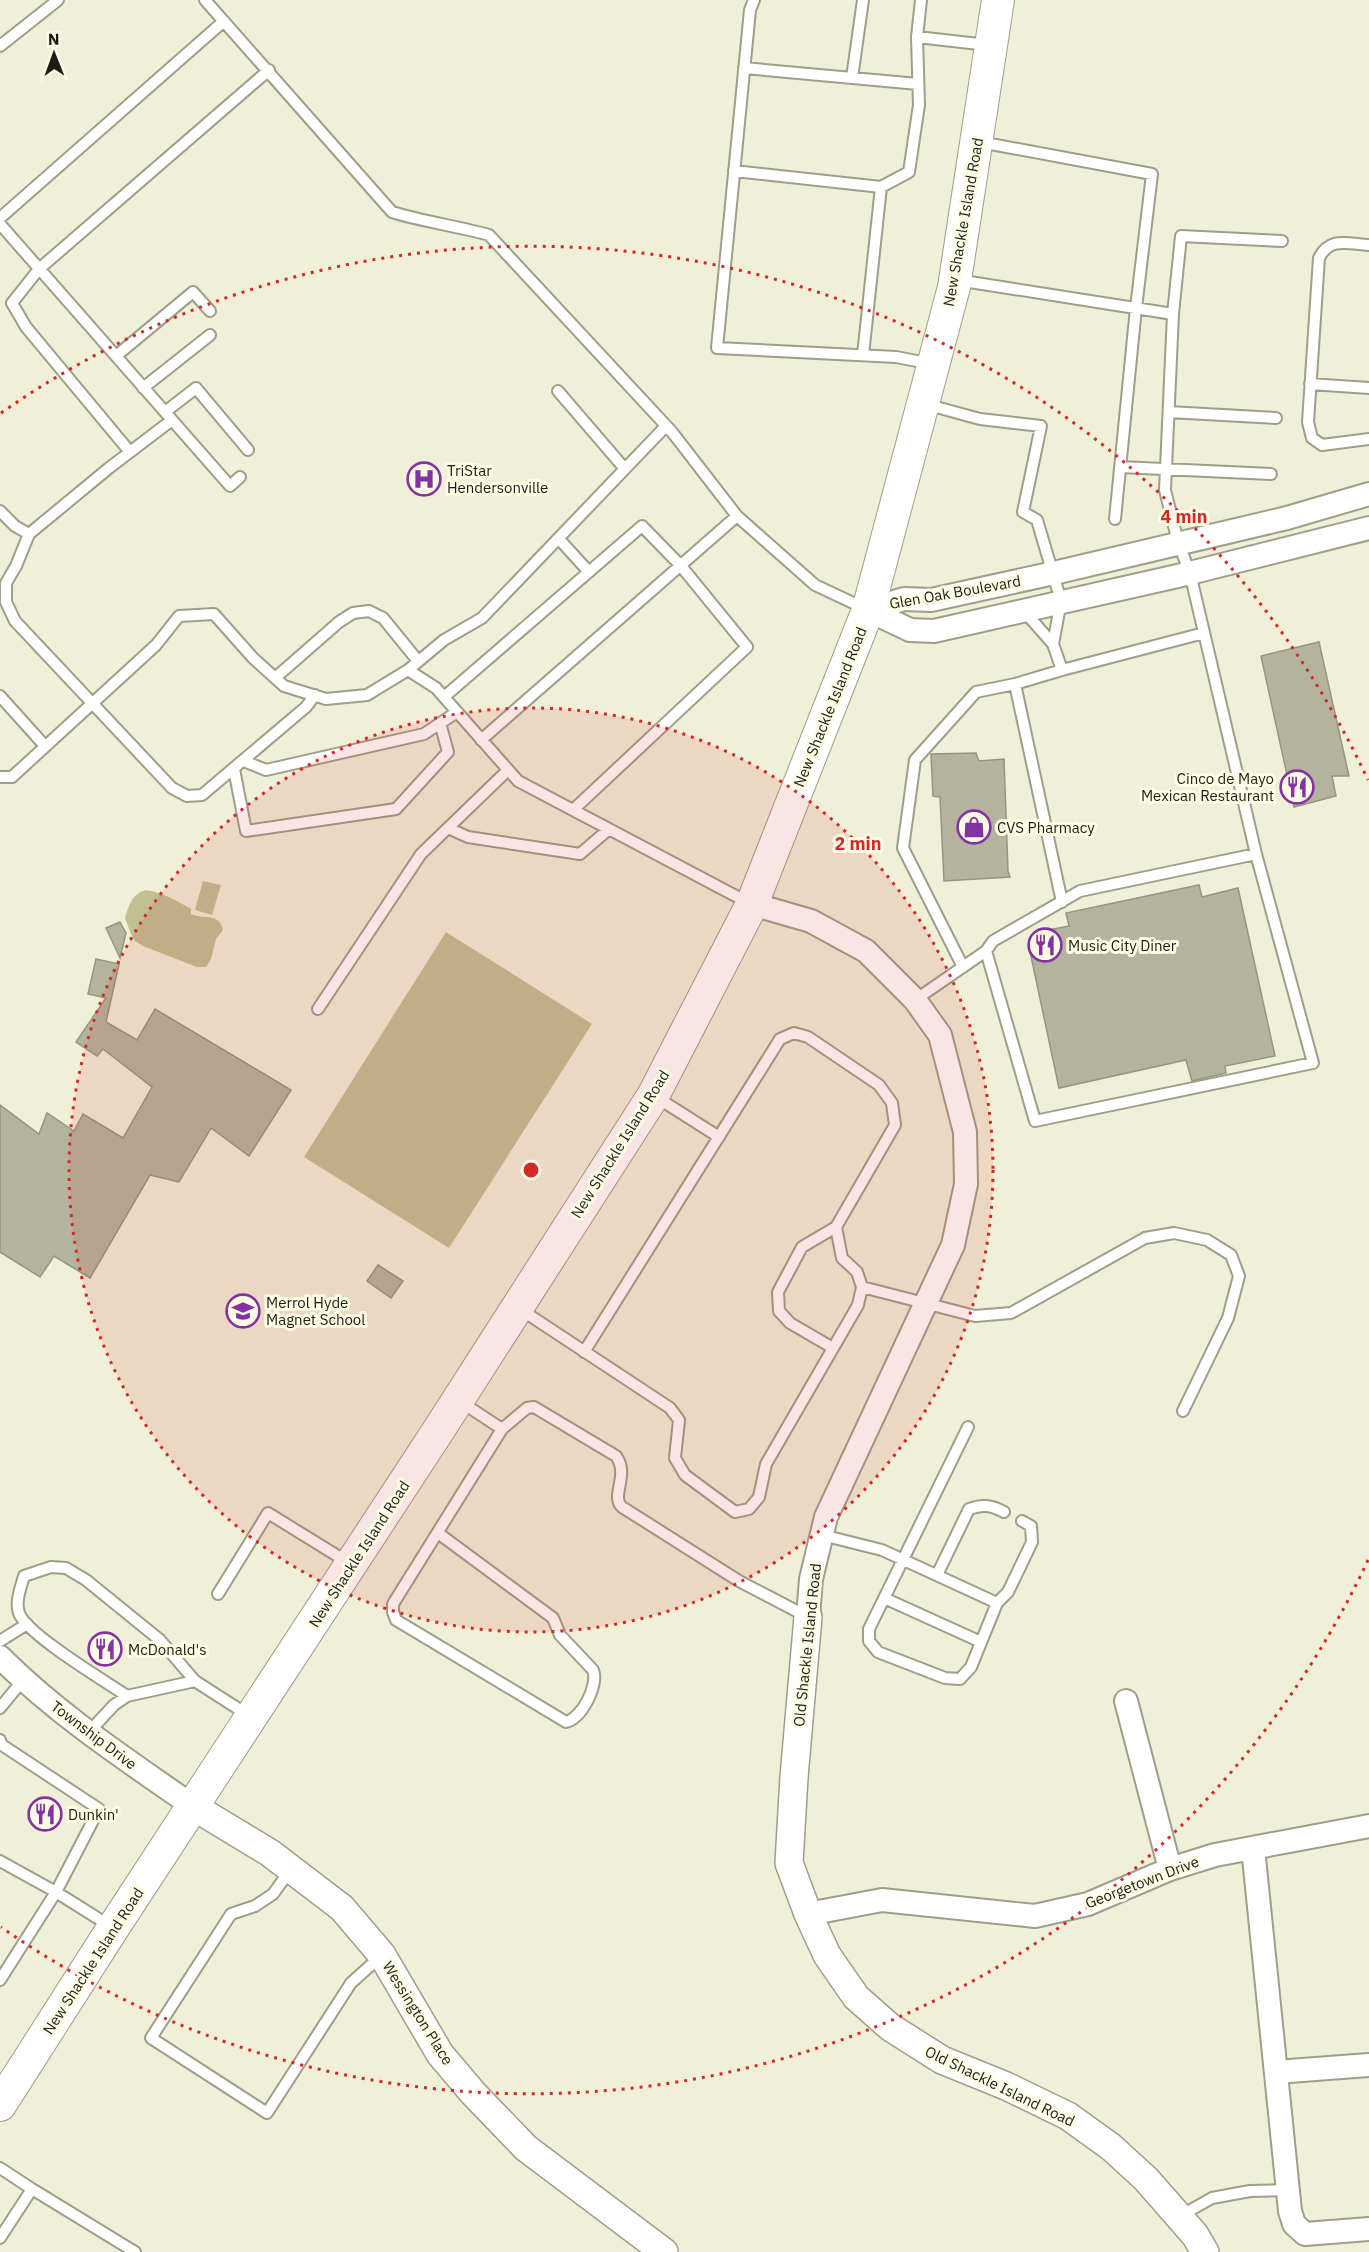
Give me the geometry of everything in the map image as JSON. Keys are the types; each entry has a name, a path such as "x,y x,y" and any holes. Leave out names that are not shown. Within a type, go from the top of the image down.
{"main road":[{"name":"New Shackle Island Road","path":"0,2105 113,1928 458,1401 653,1096 752,904 868,610 956,279 998,0"}],"street":[{"name":"Glen Oak Boulevard","path":"868,610 904,599 931,600 1054,573 1287,518 1369,494"},
{"name":"Glen Oak Boulevard","path":"868,610 910,630 934,631 1061,600 1190,573 1369,528"},
{"name":"Old Shackle Island Road","path":"752,904 811,921 866,951 915,1000 940,1035 965,1132 966,1184 953,1245 826,1517 812,1579 794,1777 789,1863 808,1914 827,1955 856,1997 890,2027 942,2060 1006,2086 1068,2116 1111,2147 1146,2179 1195,2235 1205,2252"},
{"name":"Township Drive","path":"0,1657 23,1680 87,1733 194,1807"},
{"path":"1126,1701 1170,1869"},
{"name":"Wessington Place","path":"194,1807 270,1853 342,1908 382,1955 440,2054 472,2093 526,2148 664,2252"},
{"name":"Georgetown Drive","path":"808,1914 882,1900 1035,1916 1088,1904 1170,1869 1215,1855 1369,1826"},
{"path":"1253,1848 1288,2190 1294,2224 1305,2234 1369,2229"},
{"path":"1276,2072 1369,2066"}],"lane":[{"path":"0,46 58,0"},
{"path":"206,0 392,212 426,222 457,226 489,235 666,426 737,516 815,585 868,610"},
{"path":"754,0 750,10 717,348 896,357 934,365"},
{"path":"852,78 863,0"},
{"path":"734,171 881,187 909,172 919,105 917,37 921,0"},
{"path":"0,218 224,21"},
{"path":"917,37 991,45"},
{"path":"744,68 918,84"},
{"path":"130,452 26,327 12,303 39,269 269,70"},
{"path":"976,141 1152,174 1115,519"},
{"path":"864,355 881,187"},
{"path":"0,224 230,486 240,477"},
{"path":"987,951 1035,1121 1313,1063 1256,854 1190,573 1178,542 1165,490 1173,314 1181,236 1282,241"},
{"path":"1369,245 1336,243 1324,248 1319,258 1308,422 1312,438 1322,445 1369,439"},
{"path":"956,279 1173,314"},
{"path":"116,356 193,292 210,311"},
{"path":"143,388 210,334"},
{"path":"1310,384 1369,388"},
{"path":"248,450 196,388 130,452 29,534 16,567 6,583 6,602 15,621 172,788 187,796 202,795 234,770 306,707 315,695"},
{"path":"558,391 625,469"},
{"path":"924,404 980,419 1041,426 1023,512 1037,520 1061,600 1053,644"},
{"path":"1168,412 1276,418"},
{"path":"0,777 12,777 156,645 179,616 214,614 253,658 284,686 326,699 367,695 408,670 444,640 482,618 666,426"},
{"path":"1120,467 1271,474"},
{"path":"0,511 15,526 29,534"},
{"path":"481,740 737,516"},
{"path":"444,697 642,526 681,566 747,647 573,810"},
{"path":"559,539 589,572"},
{"path":"1023,609 1053,644 1062,670"},
{"path":"275,678 339,622 353,613 369,611 383,618 418,661"},
{"path":"963,967 903,848 915,760 976,692 1015,684 1204,633"},
{"path":"408,670 436,688 518,781 752,904"},
{"path":"1015,684 1062,902"},
{"path":"0,696 45,746"},
{"path":"244,761 266,770 424,734 457,712"},
{"path":"234,770 246,831 396,809 448,752 440,723"},
{"path":"318,1009 421,854 508,770"},
{"path":"448,828 468,837 580,854 609,829"},
{"path":"915,1000 987,951 993,941 1080,891 1256,854"},
{"path":"584,1352 780,1040 794,1033 808,1037 879,1085 892,1103 895,1125 836,1227 802,1246 778,1292 779,1311 790,1323 833,1348"},
{"path":"653,1096 719,1137"},
{"path":"518,1308 670,1408 679,1420 675,1458 685,1474 735,1512 749,1509 759,1497 766,1464 858,1305 862,1287 857,1272 842,1258 836,1227"},
{"path":"862,1287 975,1316 1011,1313 1145,1238 1174,1233 1207,1240 1232,1255 1239,1276 1228,1318 1183,1411"},
{"path":"458,1401 502,1429"},
{"path":"438,1533 553,1618 560,1635 593,1670 596,1677 594,1686 578,1715 566,1722 396,1620 393,1612 393,1604 502,1429 527,1408 534,1407 615,1456 620,1462 622,1475 617,1498 618,1504 622,1507 739,1581 808,1617"},
{"path":"968,1427 869,1629 868,1641 878,1652 945,1678 960,1679 971,1667 997,1603 1008,1592 1032,1542 1031,1526 1022,1521"},
{"path":"937,1575 969,1509 980,1504 995,1507 1004,1512"},
{"path":"218,1594 268,1513 352,1564"},
{"path":"822,1535 882,1550 997,1603"},
{"path":"127,1696 32,1630 19,1613 19,1594 24,1576 51,1567 66,1568 86,1580 160,1640 195,1681 252,1718"},
{"path":"884,1598 981,1642"},
{"path":"0,1641 27,1624"},
{"path":"0,1708 23,1680"},
{"path":"87,1733 114,1705 127,1696 195,1681"},
{"path":"0,1740 2,1744 99,1809 56,1892 0,1980"},
{"path":"0,1861 56,1892 113,1928"},
{"path":"291,1869 273,1894 255,1906 231,1914 151,2037 267,2113 351,1983 382,1955"},
{"path":"0,2168 135,2252"},
{"path":"0,2238 32,2189"},
{"path":"1179,2217 1212,2198 1250,2192 1288,2190"}],"green space":[{"path":"203,881 221,885 212,915 195,910"},
{"path":"146,890 169,897 191,909 191,914 215,919 221,924 223,930 216,939 211,959 206,967 197,967 135,941 125,918 134,897"},
{"path":"446,932 592,1024 449,1248 304,1157"}],"building":[{"path":"1319,642 1349,776 1332,776 1336,796 1294,807 1261,656"},
{"name":"CVS Pharmacy","path":"976,753 979,761 1004,759 1010,877 944,881 940,797 933,796 931,754"},
{"path":"1199,885 1202,897 1238,888 1275,1056 1225,1066 1226,1073 1192,1081 1186,1060 1059,1088 1029,947 1039,932 1069,926 1066,913"},
{"path":"120,922 126,933 120,958 106,928"},
{"path":"96,959 119,964 106,1022 137,1040 155,1009 291,1090 249,1156 211,1128 179,1182 150,1175 90,1278 54,1256 40,1277 0,1252 0,1105 39,1134 47,1113 74,1131 83,1114 123,1138 152,1087 103,1049 97,1056 76,1042 106,998 88,994"},
{"path":"378,1265 403,1281 391,1298 367,1281"}],"place":[{"name":"TriStar Hendersonville","path":"424,479"},
{"name":"Cinco de Mayo Mexican Restaurant","path":"1297,787"},
{"name":"CVS Pharmacy","path":"974,827"},
{"name":"Music City Diner","path":"1045,945"},
{"name":"Merrol Hyde Magnet School","path":"243,1311"},
{"name":"McDonald's","path":"105,1649"},
{"name":"Dunkin'","path":"45,1814"}]}
